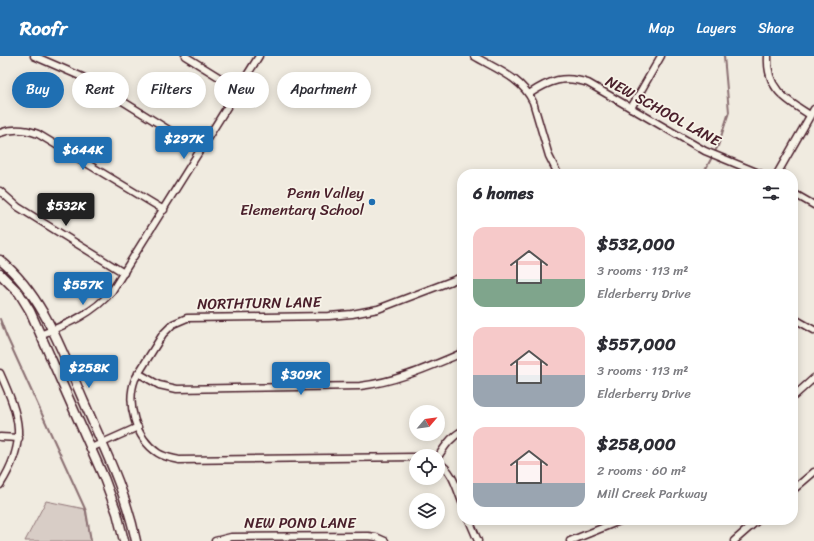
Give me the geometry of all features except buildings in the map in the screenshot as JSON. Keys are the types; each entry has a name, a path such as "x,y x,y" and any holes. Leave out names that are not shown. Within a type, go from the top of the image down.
{"main road":[{"path":"0,260 29,290 42,310 52,330 122,487 136,541"},
{"path":"0,274 12,285 30,311 111,494 124,541"}],"street":[{"path":"34,56 87,79 201,150"},
{"path":"185,56 214,74"},
{"path":"248,72 258,56"},
{"path":"474,56 514,79 525,88 533,102 549,156 556,169"},
{"path":"630,108 661,56"},
{"path":"768,56 769,72 778,92 789,102 812,112 780,169"},
{"name":"NEW SCHOOL LANE","path":"529,94 550,82 562,79 571,79 588,83 705,151 749,169"},
{"path":"40,335 84,315 98,306 112,291 226,108"},
{"path":"0,133 10,130 22,130 38,134 164,210"},
{"path":"0,191 18,207 124,273"},
{"path":"798,196 814,205"},
{"name":"NORTHTURN LANE","path":"409,456 179,460 169,458 156,452 149,446 138,427 133,416 131,404 133,385 138,373 163,334 174,324 187,318 329,316 365,312 385,307 457,278"},
{"path":"798,321 814,330"},
{"path":"138,373 159,385 177,389 360,386 388,382 457,356"},
{"path":"0,373 15,408 18,419 18,438 13,462 0,485"},
{"path":"798,392 814,378"},
{"path":"91,448 138,427"},
{"path":"443,449 454,435 457,434"},
{"path":"0,437 18,438"},
{"path":"445,467 451,475 457,490"},
{"path":"798,486 814,472"},
{"path":"471,525 478,541"},
{"path":"570,541 610,525"},
{"path":"734,541 752,525"},
{"name":"NEW POND LANE","path":"215,541 231,537 301,536 368,536 376,537 385,541"}],"shaded area":[{"path":"46,501 85,509 91,541 25,541"}],"waterway":[{"path":"706,169 718,146 729,112 724,56"},
{"path":"0,319 86,511 91,541"}],"place":[{"name":"Penn Valley Elementary School","path":"372,202"}]}
